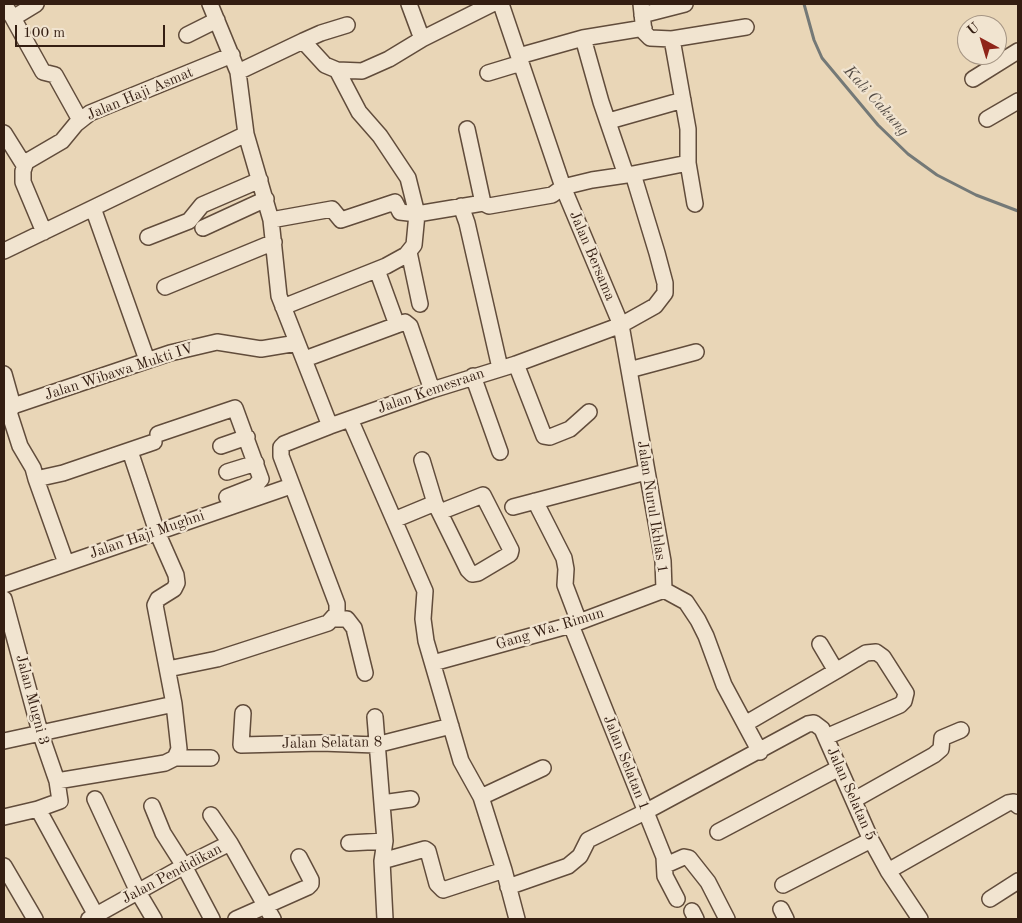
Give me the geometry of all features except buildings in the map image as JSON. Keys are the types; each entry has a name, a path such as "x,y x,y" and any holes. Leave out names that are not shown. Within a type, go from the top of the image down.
{"street":[{"path":"4,4 43,72 55,75 80,120"},
{"path":"13,18 36,4"},
{"path":"409,4 422,39"},
{"path":"304,41 319,60 338,70 352,72 374,67 422,39 492,4"},
{"name":"Jalan Bersama","path":"501,4 563,187 621,325"},
{"path":"488,73 520,59 642,16 685,4"},
{"path":"188,35 214,9 238,72 246,134 271,220 277,285 283,307 330,426"},
{"path":"642,16 647,37 672,39 746,27"},
{"path":"238,72 321,32 347,25"},
{"path":"583,38 601,102 630,174"},
{"path":"672,39 688,129 688,163 695,204"},
{"path":"973,79 1018,51"},
{"name":"Jalan Haji Asmat","path":"24,165 67,138 80,120 90,113 232,55"},
{"path":"283,307 377,270 409,252 414,245 417,214 408,178 380,136 359,112 338,70"},
{"path":"609,121 683,100"},
{"path":"987,120 1018,100"},
{"path":"467,129 484,203"},
{"path":"4,133 24,165 23,182 44,232"},
{"path":"4,251 246,134"},
{"path":"271,220 332,209 341,220 395,202 400,212 417,214 484,203 489,206 552,195 563,187 688,163"},
{"name":"Jalan Kemesraan","path":"287,487 281,448 288,442 432,390 516,364 621,325 655,306 665,293 665,283 657,253 630,174"},
{"path":"148,238 189,220 202,205 260,180"},
{"path":"203,228 266,199"},
{"path":"462,206 500,368"},
{"path":"93,208 147,360"},
{"path":"165,287 274,242"},
{"path":"409,252 420,304"},
{"path":"377,270 401,323"},
{"path":"305,359 401,323 410,326 432,390"},
{"name":"Jalan Nurul Ikhlas 1","path":"621,325 663,561 664,590 686,602 698,620 709,642 724,685 760,752"},
{"name":"Jalan Wibawa Mukti IV","path":"8,410 147,360 217,342 261,349 297,343"},
{"path":"629,370 696,352"},
{"path":"516,364 544,436 562,433 589,412"},
{"path":"4,374 8,410 20,446 33,468 66,563"},
{"path":"474,376 500,452"},
{"path":"36,479 63,473 130,451 156,438 235,408 262,479"},
{"path":"350,419 425,591 423,627 432,663 461,761 482,796 517,919"},
{"path":"221,446 247,437"},
{"path":"130,451 157,532 176,575 177,583 174,589 158,599 155,604 180,744 174,758"},
{"path":"394,520 438,507 482,494 511,550 510,554 478,573 472,574 438,507 422,460"},
{"path":"228,472 256,463"},
{"path":"513,507 646,472"},
{"path":"168,669 217,659 328,623 337,613 337,604 287,487 273,478 262,479 255,486 227,497"},
{"name":"Jalan Haji Mughni","path":"4,585 287,487"},
{"name":"Jalan Selatan 1","path":"535,501 565,562 565,585 575,624 666,864 664,876 676,899"},
{"name":"Gang Wa. Rimun","path":"432,663 575,624 664,590"},
{"name":"Jalan Mugni 3","path":"4,598 40,732 57,781 60,801 38,809"},
{"path":"333,619 347,619 354,628 365,673"},
{"path":"820,644 836,671"},
{"path":"745,724 866,653 876,652 882,657 906,693 904,701 900,705 826,737"},
{"path":"4,741 174,704"},
{"name":"Jalan Selatan 8","path":"242,713 242,745 321,743 376,746 451,726"},
{"path":"374,717 385,841 382,861 385,919"},
{"name":"Jalan Selatan 5","path":"760,752 808,724 818,725 826,737 871,840 888,871 920,919"},
{"path":"854,800 939,752 942,747 942,738 961,730"},
{"path":"508,887 568,866 580,856 588,840 760,752"},
{"path":"57,781 157,765 174,758 211,758"},
{"path":"482,796 543,768"},
{"path":"718,832 840,768"},
{"path":"95,799 138,892 154,919"},
{"path":"382,803 412,799"},
{"path":"888,871 1008,803 1014,802 1018,806"},
{"path":"152,806 163,833 184,866 212,919"},
{"path":"4,817 38,809 94,918"},
{"path":"211,815 230,843 273,919"},
{"path":"783,885 871,840"},
{"path":"349,843 385,841"},
{"name":"Jalan Pendidikan","path":"94,918 184,866 230,843"},
{"path":"382,861 425,850 428,851 437,884 443,890 504,870"},
{"path":"236,919 311,884 300,857"},
{"path":"666,864 684,857 689,858 708,882 727,919"},
{"path":"4,866 35,919"},
{"path":"990,899 1018,881"}],"waterway":[{"name":"Kali Cakung","path":"804,4 814,40 822,58 878,125 908,154 937,175 976,195 1018,211"}]}
